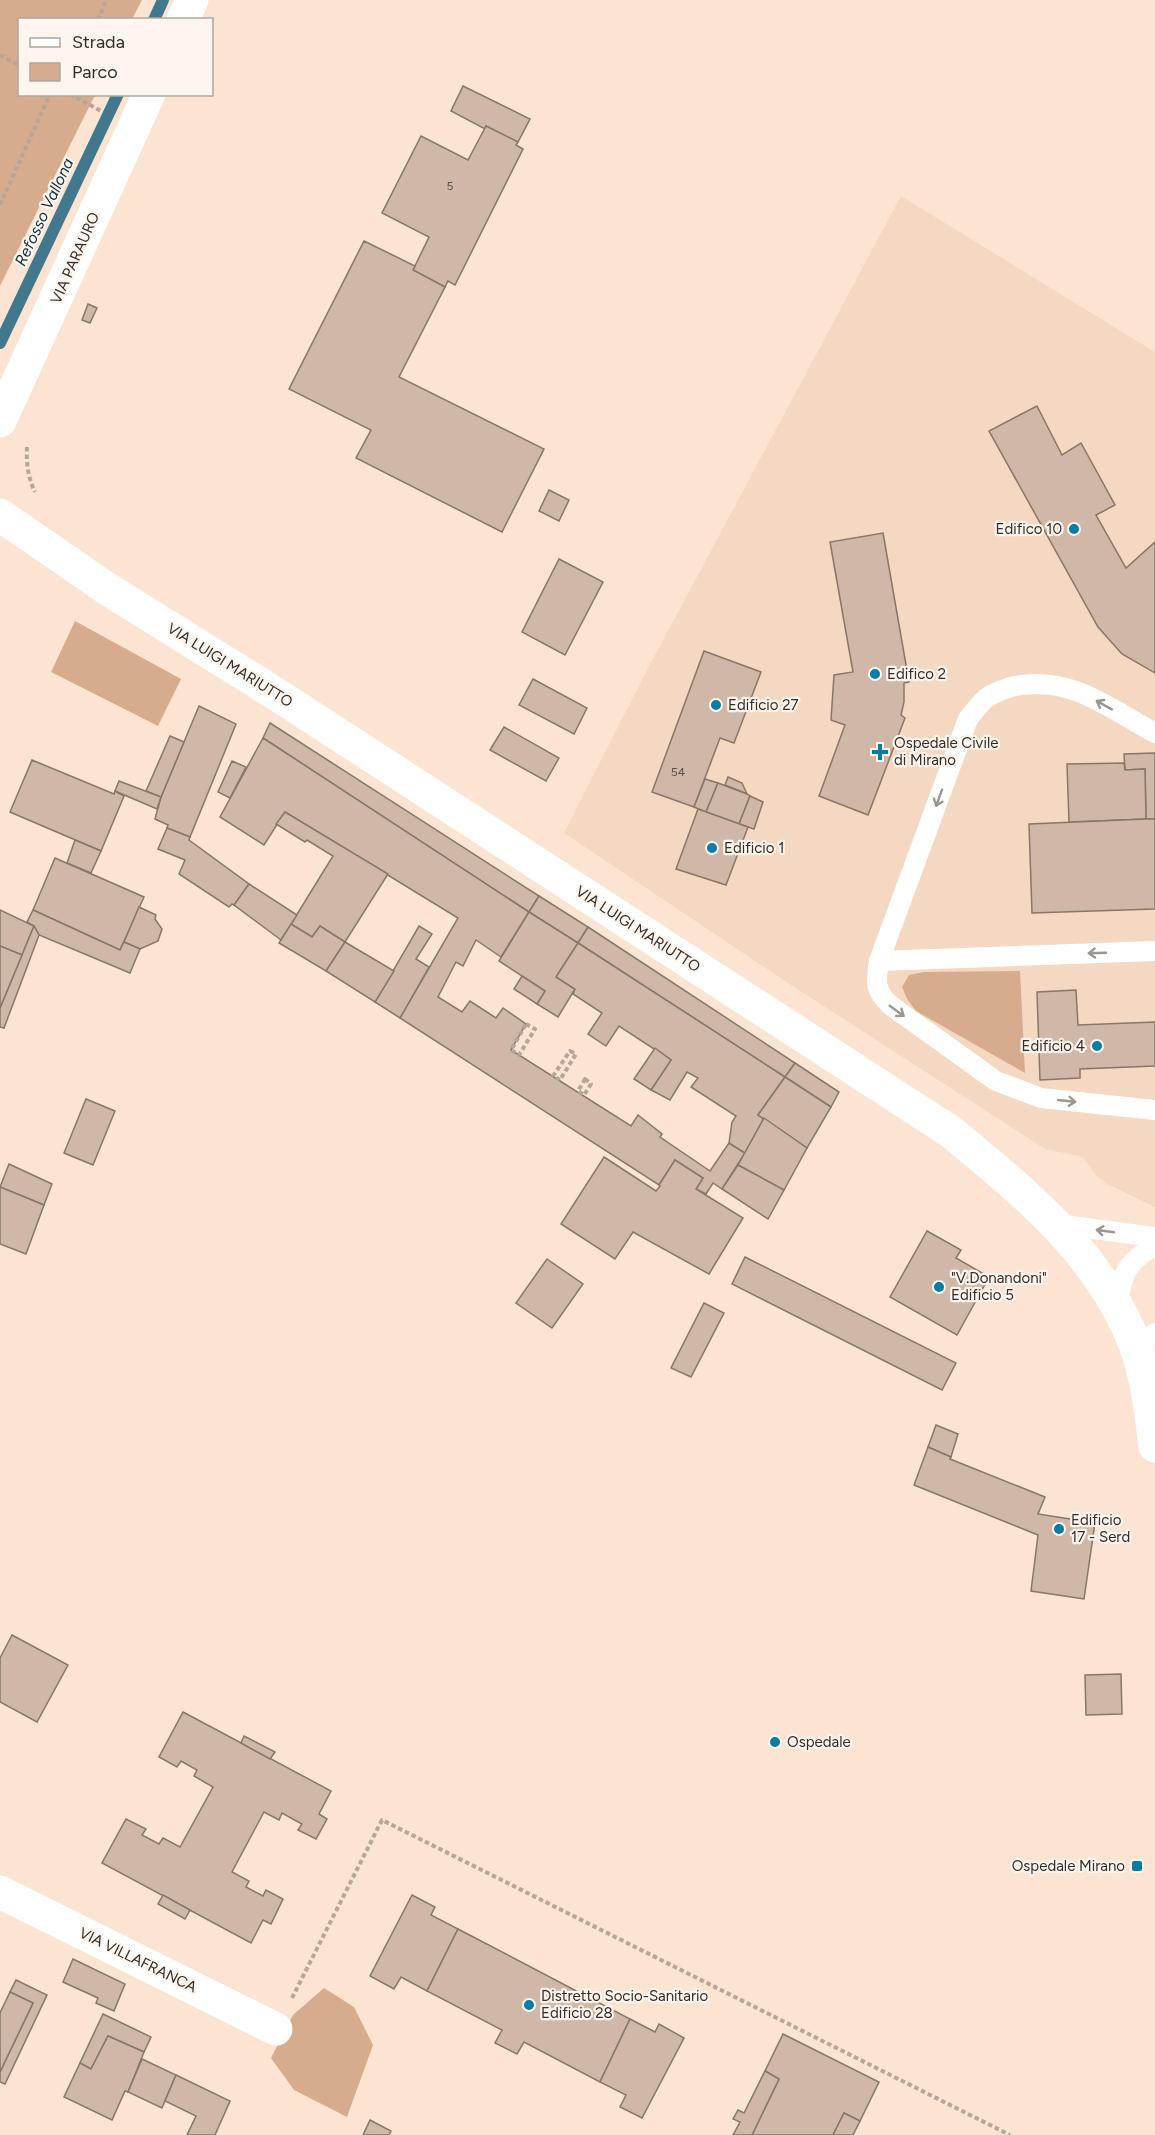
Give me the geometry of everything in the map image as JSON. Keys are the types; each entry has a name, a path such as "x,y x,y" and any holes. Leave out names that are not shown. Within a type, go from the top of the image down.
{"main road":[{"path":"184,18 192,0"},
{"name":"VIA PARAURO","path":"0,421 148,96"},
{"name":"VIA LUIGI MARIUTTO","path":"0,515 106,588 276,694 951,1132 1006,1178 1070,1239 1117,1306 1145,1341 1155,1446"},
{"name":"VIA VILLAFRANCA","path":"0,1892 276,2029"}],"lane":[{"path":"1155,733 1076,690 1056,685 1034,682 1004,689 984,700 968,719 879,961 876,983 881,997 890,1005 996,1081 1041,1098 1155,1110"},
{"path":"879,961 1155,951"},
{"path":"1056,1224 1155,1237"},
{"path":"1117,1306 1125,1273 1138,1255 1155,1246"}],"path":[{"path":"99,18 106,0"},
{"path":"0,55 18,65"},
{"path":"0,205 49,96"},
{"path":"74,96 100,110"},
{"path":"526,1024 535,1029 519,1055 511,1050 526,1024"},
{"path":"570,1051 576,1054 560,1080 553,1076 570,1051"},
{"path":"276,2029 382,1820 1010,2135"}],"shaded area":[{"name":"Ospedale Civile di Mirano","path":"901,196 1155,352 1155,1207 1107,1184 1094,1173 1083,1157 1045,1149 794,987 564,833 647,670"}],"green space":[{"path":"0,0 142,0 133,18 18,18 18,96 95,96 0,286"},
{"path":"75,621 181,679 158,726 51,672"},
{"path":"1020,971 1025,1073 916,1011 902,987 909,975 924,972"},
{"path":"324,1988 354,2007 373,2045 347,2117 294,2090 271,2058 293,2015"}],"building":[{"path":"463,86 530,119 518,142 486,126 485,129 451,111"},
{"path":"486,126 518,142 516,145 523,149 455,285 448,281 445,287 413,270 429,237 382,213 421,136 468,160"},
{"path":"364,241 415,266 413,270 445,287 399,377 544,449 502,532 356,458 371,430 289,389"},
{"path":"88,304 97,308 90,323 82,320"},
{"name":"Edifico 10","path":"1037,406 1062,455 1081,443 1115,505 1096,515 1126,568 1155,542 1155,673 1122,654 1098,627 989,431"},
{"path":"549,490 569,500 559,521 539,511"},
{"name":"Edifico 2","path":"883,533 909,682 904,683 901,715 905,718 868,815 819,796 845,725 831,720 834,675 853,672 830,542"},
{"path":"559,559 603,582 565,655 522,632"},
{"name":"Edificio 27","path":"704,651 761,672 734,743 720,738 694,807 652,792"},
{"path":"533,679 587,708 574,734 519,705"},
{"path":"199,706 236,724 190,837 167,828 168,825 155,819 161,797"},
{"path":"270,723 539,896 529,912 263,738"},
{"path":"504,727 559,758 546,781 490,750"},
{"path":"170,736 184,742 161,797 146,791"},
{"path":"263,738 529,912 501,957 476,940 463,966 456,962 438,997 462,1012 470,1001 496,1018 503,1008 526,1024 511,1050 631,1126 638,1115 662,1134 660,1137 710,1171 729,1143 745,1153 722,1189 713,1183 706,1194 696,1189 703,1178 675,1160 659,1185 400,1018 458,918 285,812 264,845 220,817"},
{"path":"1155,753 1155,819 1146,819 1145,769 1125,770 1124,754"},
{"path":"32,760 124,796 101,851 10,812"},
{"path":"232,761 246,767 230,798 218,792"},
{"path":"1124,763 1125,770 1145,769 1146,819 1069,822 1067,764"},
{"path":"728,777 742,783 747,794 725,785"},
{"path":"705,779 718,783 706,812 694,807"},
{"path":"119,781 161,797 157,809 115,791"},
{"path":"718,783 750,796 739,824 706,812"},
{"path":"750,796 763,802 754,829 739,824"},
{"name":"Edificio 1","path":"698,809 748,827 726,885 676,869"},
{"path":"285,812 388,874 345,942 320,926 312,937 291,924 333,856 276,824"},
{"path":"1155,819 1155,909 1032,913 1029,824"},
{"path":"167,828 190,837 189,840 249,884 234,905 229,907 179,874 185,860 158,849"},
{"path":"75,840 101,851 91,873 67,863"},
{"path":"55,858 144,897 120,950 33,910"},
{"path":"249,884 297,915 281,940 234,905"},
{"path":"539,896 588,927 578,943 529,912"},
{"path":"139,907 156,915 155,919 162,929 158,941 140,949 124,942"},
{"path":"0,910 34,926 22,955 0,946"},
{"path":"33,910 120,950 124,942 140,949 130,973 39,935 34,926 27,922"},
{"path":"529,912 578,943 556,977 575,989 558,1017 537,1004 545,991 499,961"},
{"path":"291,924 312,937 320,926 345,942 326,971 279,943"},
{"path":"34,926 39,935 4,1028 0,1027 0,1008"},
{"path":"419,926 432,934 416,959 429,967 400,1018 375,1002"},
{"path":"588,927 795,1063 785,1077 578,943"},
{"path":"345,942 394,971 375,1002 326,971"},
{"path":"578,943 785,1077 758,1115 764,1118 745,1153 729,1143 732,1122 736,1116 691,1087 698,1078 687,1072 670,1100 651,1090 671,1060 619,1026 606,1046 588,1034 602,1013 573,994 575,989 556,977"},
{"path":"0,946 22,955 0,1008"},
{"path":"522,976 545,991 537,1004 514,989"},
{"name":"Edificio 4","path":"1076,990 1078,1025 1155,1022 1155,1066 1080,1069 1080,1078 1040,1080 1037,992"},
{"path":"655,1048 671,1060 651,1090 634,1079"},
{"path":"795,1063 839,1092 831,1107 785,1077"},
{"path":"785,1077 831,1107 807,1148 758,1115"},
{"path":"86,1099 115,1111 93,1165 64,1153"},
{"path":"764,1118 807,1148 784,1190 738,1165"},
{"path":"604,1157 656,1191 675,1160 703,1178 696,1189 743,1218 709,1274 633,1232 615,1259 561,1224"},
{"path":"9,1164 52,1184 44,1205 0,1187"},
{"path":"738,1165 784,1190 768,1219 722,1189"},
{"path":"0,1187 44,1205 26,1254 0,1244"},
{"name":"\"V.Donandoni\" Edificio 5","path":"927,1231 961,1250 956,1258 989,1277 957,1335 890,1297"},
{"path":"745,1257 956,1363 942,1390 732,1284"},
{"path":"547,1259 583,1284 552,1328 516,1303"},
{"path":"704,1303 724,1313 691,1377 671,1368"},
{"path":"936,1425 958,1434 951,1457 928,1447"},
{"name":"Edificio 17 - Serd","path":"928,1447 951,1457 950,1459 1045,1497 1038,1514 1095,1523 1084,1599 1031,1591 1038,1535 914,1485"},
{"path":"12,1635 68,1665 37,1722 0,1702 0,1658"},
{"path":"1121,1674 1122,1714 1086,1715 1085,1675"},
{"path":"183,1712 331,1791 319,1814 327,1819 316,1839 298,1830 302,1824 282,1813 279,1820 264,1812 232,1872 249,1881 246,1887 263,1896 266,1890 283,1899 271,1924 263,1920 251,1943 102,1863 126,1819 146,1829 142,1835 159,1844 163,1838 180,1847 213,1787 194,1776 197,1770 181,1761 177,1767 159,1757"},
{"path":"244,1736 275,1752 270,1759 241,1743"},
{"path":"163,1895 190,1910 185,1919 158,1904"},
{"path":"412,1895 435,1907 431,1915 458,1929 427,1991 401,1977 394,1989 370,1976"},
{"name":"Distretto Socio-Sanitario Edificio 28","path":"458,1929 630,2019 600,2082 524,2042 517,2054 495,2043 502,2030 427,1991"},
{"path":"73,1959 125,1984 114,2011 96,2003 98,1998 63,1982"},
{"path":"16,1980 47,1995 5,2084 0,2082 0,2072 33,2003 10,1992"},
{"path":"10,1992 33,2003 0,2072 0,2013"},
{"path":"103,2014 151,2037 144,2052 108,2036 91,2069 80,2063"},
{"path":"630,2019 655,2032 659,2024 684,2038 642,2118 620,2107 626,2095 600,2082"},
{"path":"783,2034 879,2082 860,2121 844,2113 833,2135 752,2135 779,2079 765,2071"},
{"path":"108,2036 144,2052 128,2092 125,2091 112,2120 64,2097 80,2063 91,2069"},
{"path":"142,2059 176,2075 162,2108 128,2092"},
{"path":"765,2071 779,2079 752,2135 733,2135 740,2122 733,2119 738,2110 744,2113"},
{"path":"176,2075 230,2101 215,2135 187,2135 196,2116 165,2101"},
{"path":"844,2113 860,2121 853,2135 833,2135"},
{"path":"370,2120 391,2131 389,2135 363,2135"}],"waterway":[{"name":"Refosso Vallona","path":"155,18 163,0"},
{"name":"Refosso Vallona","path":"0,343 117,96"}],"place":[{"name":"Edifico 10","path":"1074,529"},
{"name":"Edifico 2","path":"875,674"},
{"name":"Edificio 27","path":"716,705"},
{"name":"Ospedale Civile di Mirano","path":"880,752"},
{"name":"Edificio 1","path":"712,848"},
{"name":"Edificio 4","path":"1097,1046"},
{"name":"\"V.Donandoni\" Edificio 5","path":"939,1287"},
{"name":"Edificio 17 - Serd","path":"1059,1529"},
{"name":"Ospedale","path":"775,1742"},
{"name":"Ospedale Mirano","path":"1137,1866"},
{"name":"Distretto Socio-Sanitario Edificio 28","path":"529,2005"}]}
